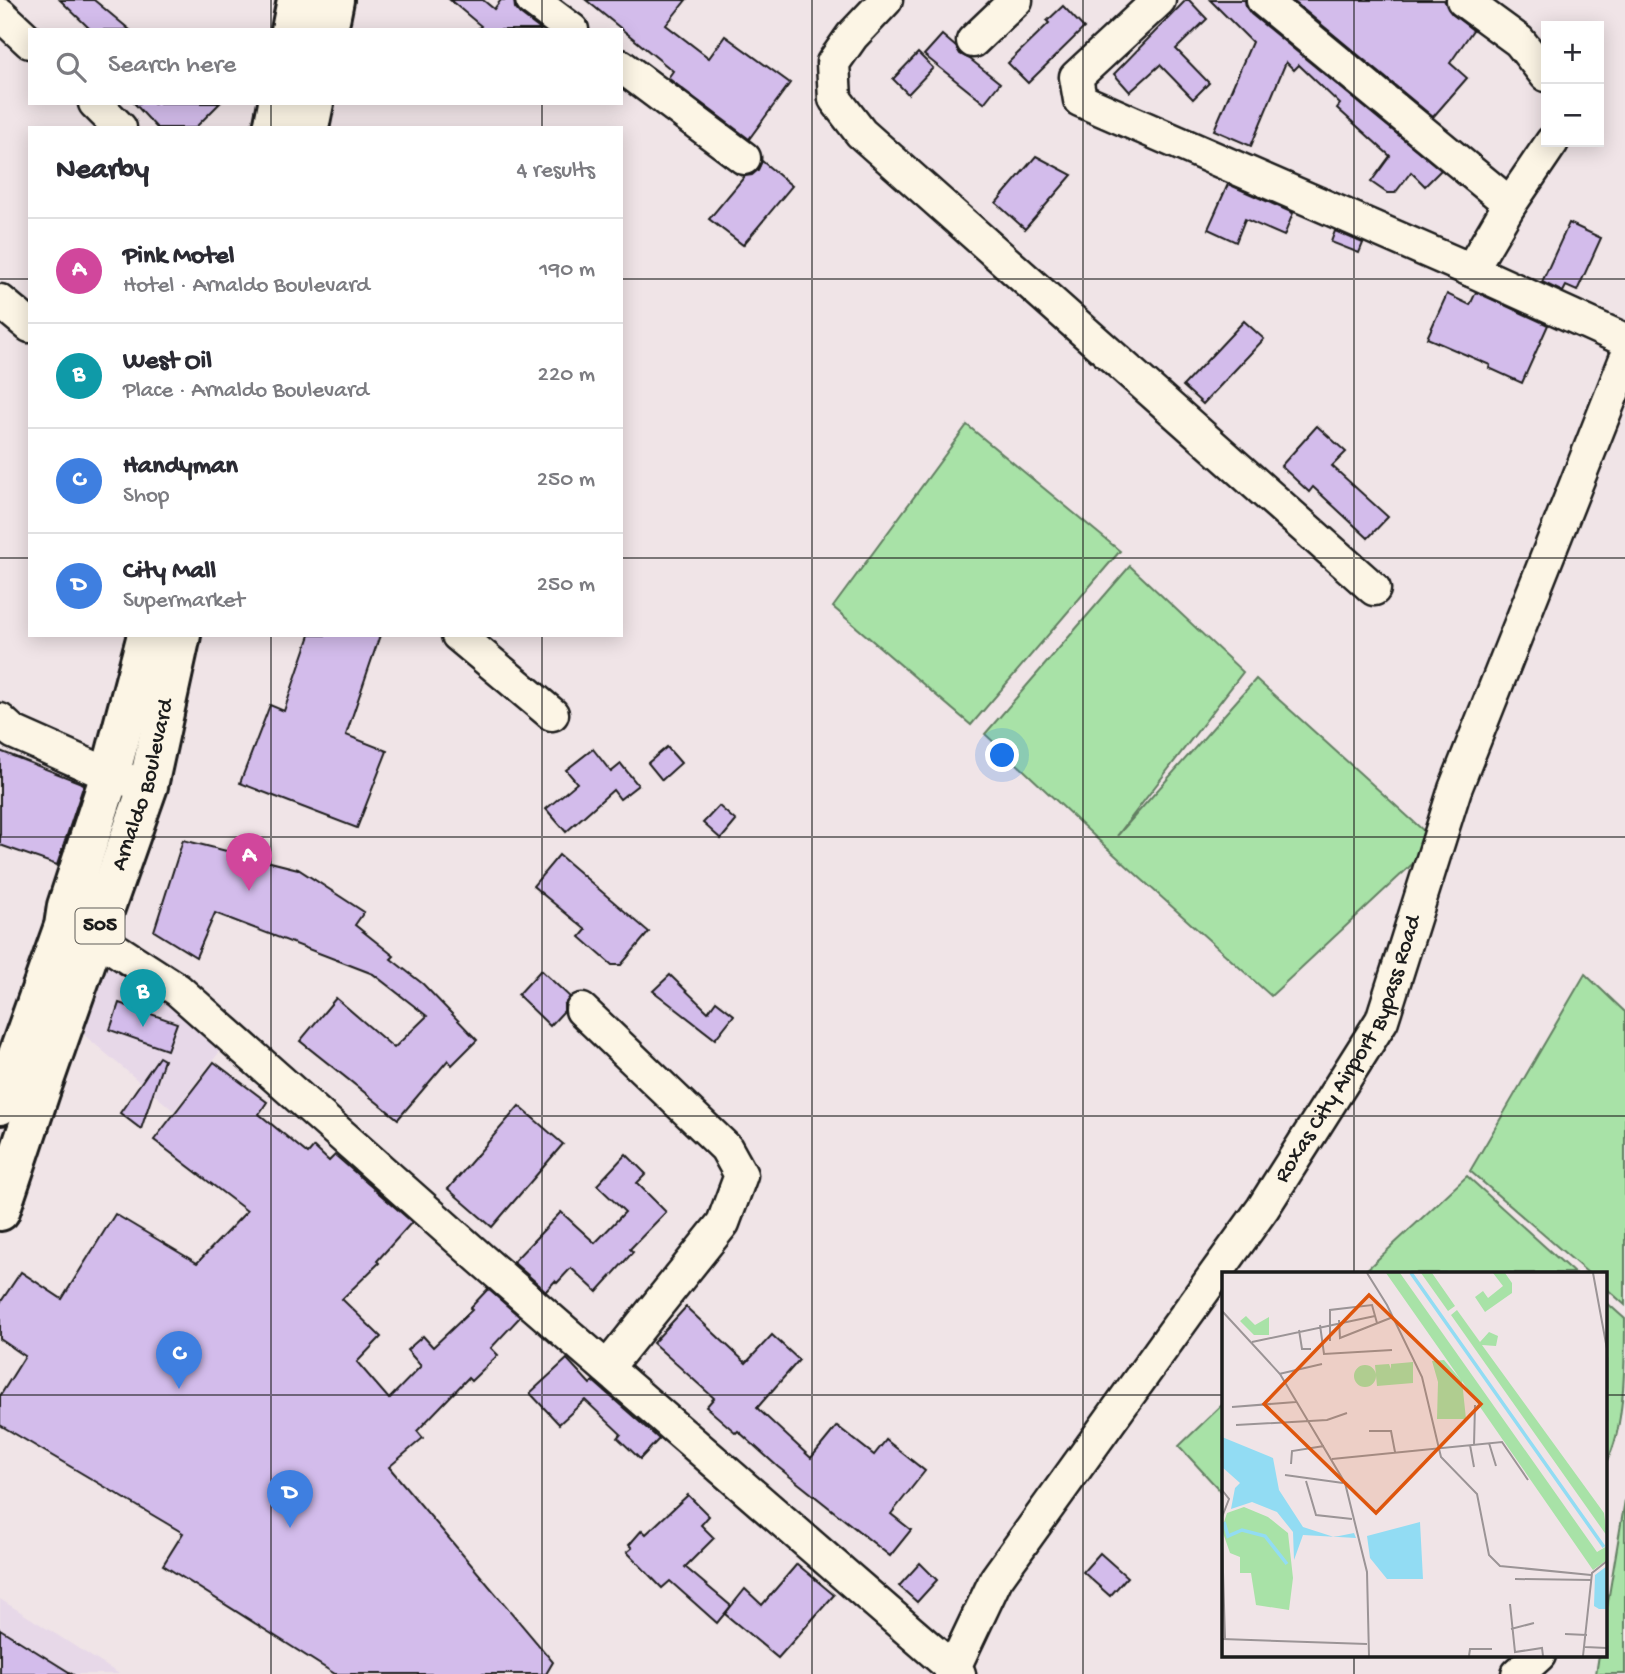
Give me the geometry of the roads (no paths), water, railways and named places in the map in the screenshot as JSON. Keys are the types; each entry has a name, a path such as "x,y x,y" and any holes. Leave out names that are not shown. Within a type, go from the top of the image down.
{"highway":[{"path":"291,28 297,0"},
{"path":"328,28 334,0"},
{"path":"273,126 278,105"},
{"path":"309,126 314,105"},
{"name":"Arnaldo Boulevard","path":"0,1211 41,1089 80,931 67,906 110,775 146,637"},
{"name":"Arnaldo Boulevard","path":"0,1105 148,786 181,637"}],"street":[{"path":"532,0 569,28"},
{"path":"886,0 852,36 834,63 835,99 861,133 1374,589"},
{"path":"973,41 1016,0"},
{"path":"1159,0 1076,78 1080,100 1625,340"},
{"path":"1263,0 1510,204"},
{"path":"1463,0 1519,41 1541,69"},
{"path":"0,14 28,40"},
{"path":"623,67 744,158"},
{"path":"97,105 118,126"},
{"path":"1471,270 1510,204 1549,147"},
{"path":"0,301 28,324"},
{"name":"Roxas City Airport Bypass Road","path":"951,1674 996,1579 1263,1208 1382,1020 1455,789 1625,361"},
{"path":"460,637 552,715"},
{"path":"0,720 13,732 110,775 148,786"},
{"path":"80,931 178,990 959,1674"},
{"path":"582,1010 726,1148 741,1175 723,1223 607,1368"},
{"path":"1518,1674 1538,1656"}],"place":[{"name":"Pink Motel","path":"249,891"},
{"name":"West Oil","path":"143,1027"},
{"name":"Handyman","path":"179,1389"},
{"name":"City Mall","path":"290,1528"}]}
